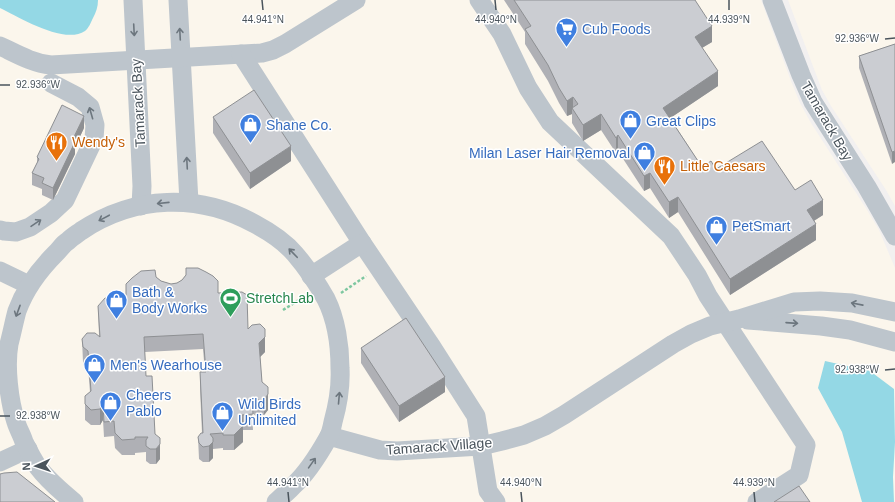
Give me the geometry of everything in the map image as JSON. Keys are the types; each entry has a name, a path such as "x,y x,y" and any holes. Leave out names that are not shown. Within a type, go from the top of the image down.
{"street":[{"name":"Tamarack Bay","path":"133,0 142,186 141,206"},
{"path":"178,0 189,202"},
{"path":"0,46 40,64 51,65 262,53 286,44 356,0"},
{"path":"479,0 502,34 528,88 550,122 671,236 697,275 708,296 732,321 806,445 796,484 757,502"},
{"name":"Tamarack Bay","path":"772,0 800,75 813,102 867,186 895,236"},
{"path":"241,54 362,243 432,347 476,416 488,491 496,502"},
{"path":"0,230 16,232 30,227 51,213 64,200 94,139 95,125 90,107 78,97 51,84"},
{"path":"74,502 38,467 16,422 10,399 8,350 18,311 29,285 45,264 67,241 90,226 112,214 141,206 167,202 189,202 225,210 244,218 277,238 294,253 311,276 326,301 335,326 340,353 341,375 338,405 329,436 311,465 299,480 276,502"},
{"path":"311,276 362,243"},
{"path":"0,271 29,285"},
{"name":"Tamarack Village","path":"329,436 380,450 481,446 524,435 545,426 673,344 710,326 732,321 794,302 820,301 852,303 895,312"},
{"name":"Tamarack Village","path":"732,321 821,326 850,330 895,342"},
{"path":"0,462 28,449"}],"shaded area":[{"path":"0,0 761,0 800,103 811,123 879,230 895,268 895,502 0,502"},
{"path":"788,0 895,0 895,206 822,90"}],"water":[{"path":"0,0 98,0 98,5 90,25 85,31 66,35 42,28 0,8"},
{"path":"825,361 870,371 894,389 894,502 862,502 842,432 818,388"}],"building":[{"path":"514,0 695,0 712,26 695,37 718,71 663,108 702,167 711,161 716,169 762,141 795,190 811,180 823,200 807,210 816,224 730,279 678,197 669,202 650,173 644,176 618,135 616,138 601,114 583,125 572,108 578,104 573,97 567,101 559,88 548,65 525,29 531,26"},
{"path":"895,44 895,151 892,152 859,56"},
{"path":"254,90 291,146 250,173 213,117"},
{"name":"Wendy's","path":"62,105 84,116 72,141 75,142 53,188 42,183 44,178 32,173 39,159 37,157"},
{"path":"186,268 198,268 213,276 218,281 218,293 242,292 247,295 248,329 252,325 260,324 265,329 265,337 259,343 262,382 268,387 268,394 264,400 256,400 252,397 253,414 242,415 243,426 234,435 223,435 223,433 210,434 213,438 213,442 209,446 203,447 199,443 198,437 201,433 203,433 200,372 206,372 203,334 144,337 146,376 152,376 155,434 160,438 160,444 156,449 150,449 146,446 146,440 148,437 135,437 135,439 122,440 115,433 114,421 104,422 103,405 100,409 91,410 85,404 85,396 91,391 88,351 83,347 82,339 87,333 95,333 100,337 98,306 105,298 126,297 126,284 141,271 155,270 156,277 161,281 171,284 182,280 186,275"},
{"path":"406,318 445,377 399,406 361,348"},
{"path":"17,472 55,502 0,502 0,474"},
{"path":"799,486 810,502 774,502"}],"place":[{"name":"Cub Foods","path":"566,48"},
{"name":"Great Clips","path":"631,140"},
{"name":"Shane Co.","path":"251,144"},
{"name":"Wendy's","path":"56,162"},
{"name":"Milan Laser Hair Removal","path":"645,172"},
{"name":"Little Caesars","path":"665,186"},
{"name":"PetSmart","path":"717,246"},
{"name":"StretchLab","path":"231,318"},
{"name":"Bath & Body Works","path":"116,320"},
{"name":"Men's Wearhouse","path":"94,384"},
{"name":"Cheers Pablo","path":"111,422"},
{"name":"Wild Birds Unlimited","path":"222,432"}]}
